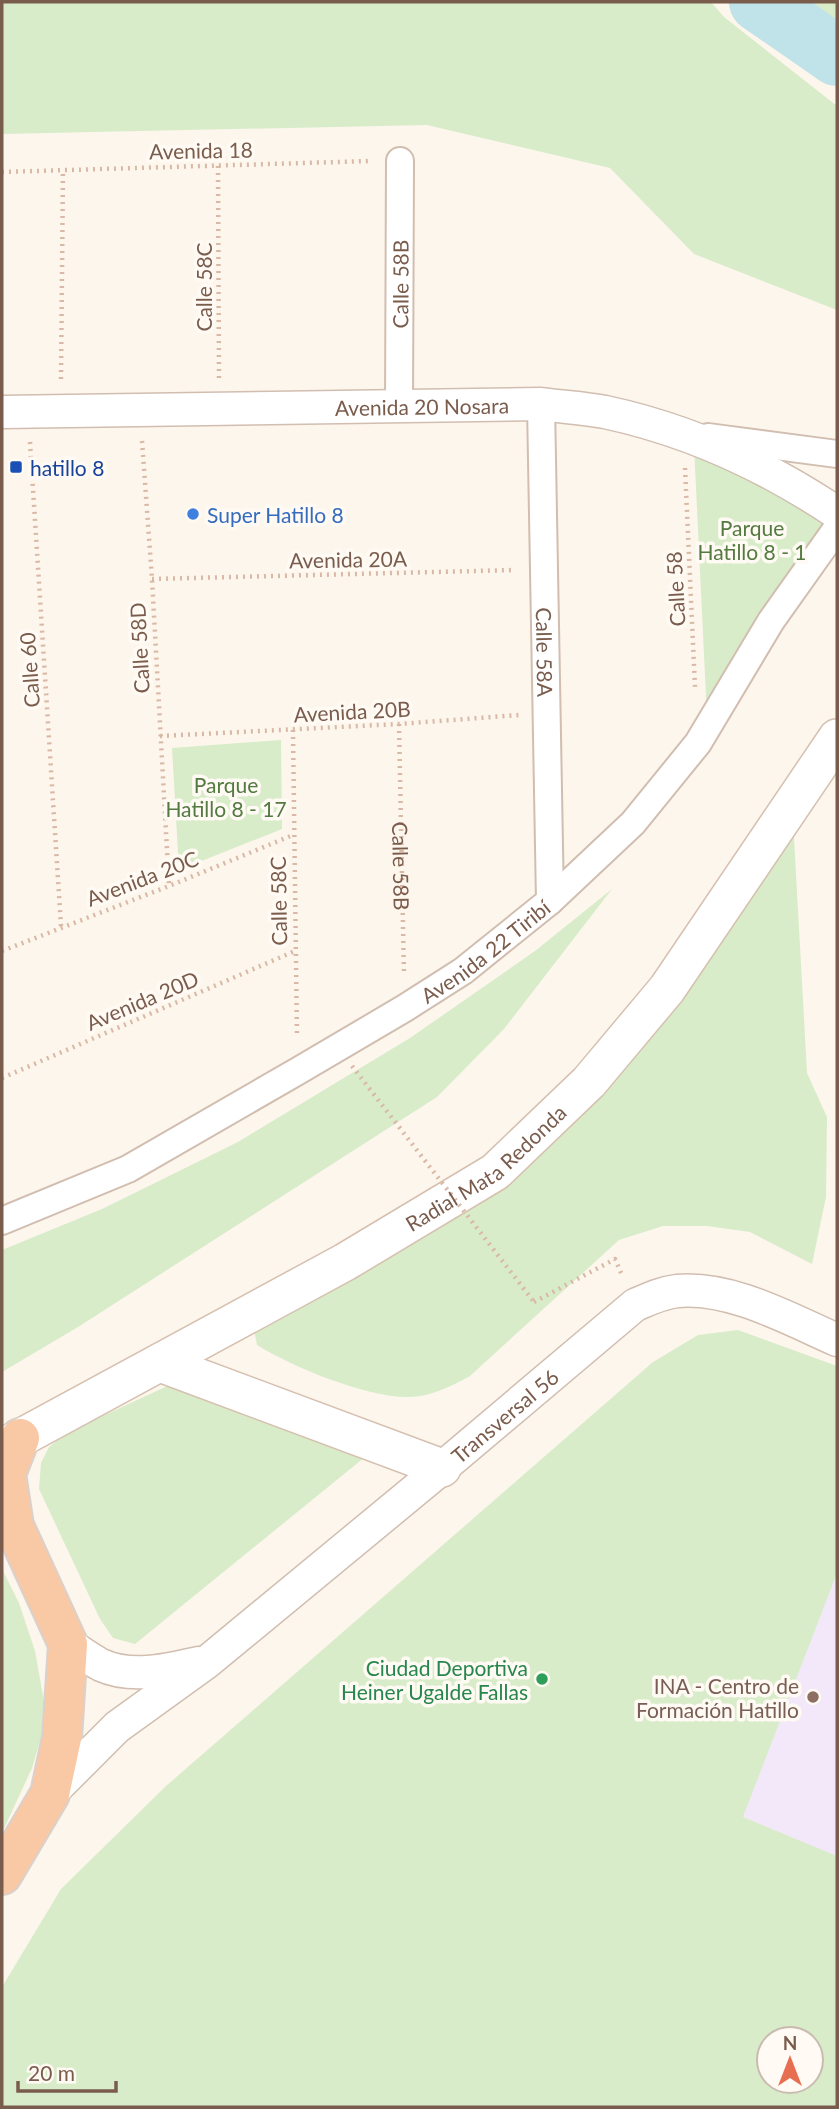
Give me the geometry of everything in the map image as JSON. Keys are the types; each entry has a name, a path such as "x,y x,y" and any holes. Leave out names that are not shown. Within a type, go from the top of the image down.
{"highway":[{"path":"2,1875 50,1794 62,1738 68,1644 8,1521 6,1474 11,1443"}],"main road":[{"name":"Radial Mata Redonda","path":"11,1443 345,1262 495,1172 589,1082 667,989 837,738"},
{"path":"160,1363 442,1468"}],"street":[{"name":"Calle 58B","path":"399,406 400,161"},
{"name":"Avenida 20 Nosara","path":"15,411 541,404 604,412 682,433 837,454"},
{"name":"Calle 58A","path":"541,404 550,901"},
{"path":"682,433 748,461 802,490 837,513"},
{"name":"Avenida 22 Tiribí","path":"2,1221 128,1168 298,1071 463,971 550,901 633,823 698,743 771,621 837,527"},
{"name":"Transversal 56","path":"50,1794 117,1727 206,1662 635,1305 657,1295 678,1291 705,1292 755,1304 837,1340"},
{"name":"Transversal 56","path":"68,1644 102,1665 135,1673 206,1662"}],"path":[{"name":"Avenida 18","path":"2,172 400,161"},
{"name":"Calle 58C","path":"218,166 219,408"},
{"path":"60,411 63,169"},
{"name":"Calle 58D","path":"139,409 152,579 169,886"},
{"name":"Calle 60","path":"15,411 61,926"},
{"name":"Calle 58","path":"682,433 695,690"},
{"name":"Avenida 20A","path":"152,579 545,569"},
{"name":"Avenida 20B","path":"160,736 399,724 546,713"},
{"name":"Calle 58B","path":"399,724 405,1008"},
{"name":"Calle 58C","path":"293,730 298,1071"},
{"name":"Avenida 20C","path":"2,951 293,835"},
{"name":"Avenida 20D","path":"2,1077 295,951"},
{"path":"352,1066 534,1302 615,1259"}],"shaded area":[{"name":"INA - Centro de Formación Hatillo","path":"837,1572 837,1861 741,1821"}],"green space":[{"path":"2,2 711,2 724,17 837,106 837,310 694,254 610,168 427,125 2,134"},
{"path":"802,2 837,2 837,29"},
{"name":"Parque Hatillo 8 - 1","path":"694,446 826,517 707,717"},
{"name":"Parque Hatillo 8 - 17","path":"281,740 282,829 179,870 172,748"},
{"path":"793,820 807,1073 827,1117 826,1197 812,1264 750,1232 707,1226 663,1226 619,1240 470,1376 441,1390 417,1397 392,1396 352,1387 290,1363 257,1345 253,1324 514,1159"},
{"path":"612,889 504,1029 437,1097 78,1327 2,1372 2,1250 102,1209 238,1142 410,1038 535,951"},
{"name":"Ciudad Deportiva Heiner Ugalde Fallas","path":"738,1330 837,1366 837,1573 743,1817 837,1856 837,2107 2,2107 2,1987 61,1889 166,1786 653,1362 698,1335"},
{"path":"176,1382 365,1457 135,1644 113,1638 100,1619 39,1489 41,1463 49,1447 68,1432"},
{"path":"2,1569 19,1603 35,1651 47,1718 32,1768 2,1833"}],"waterway":[{"path":"759,2 837,56"}],"place":[{"name":"hatillo 8","path":"16,467"},
{"name":"Super Hatillo 8","path":"193,514"},
{"name":"Ciudad Deportiva Heiner Ugalde Fallas","path":"542,1679"},
{"name":"INA - Centro de Formación Hatillo","path":"813,1697"}]}
